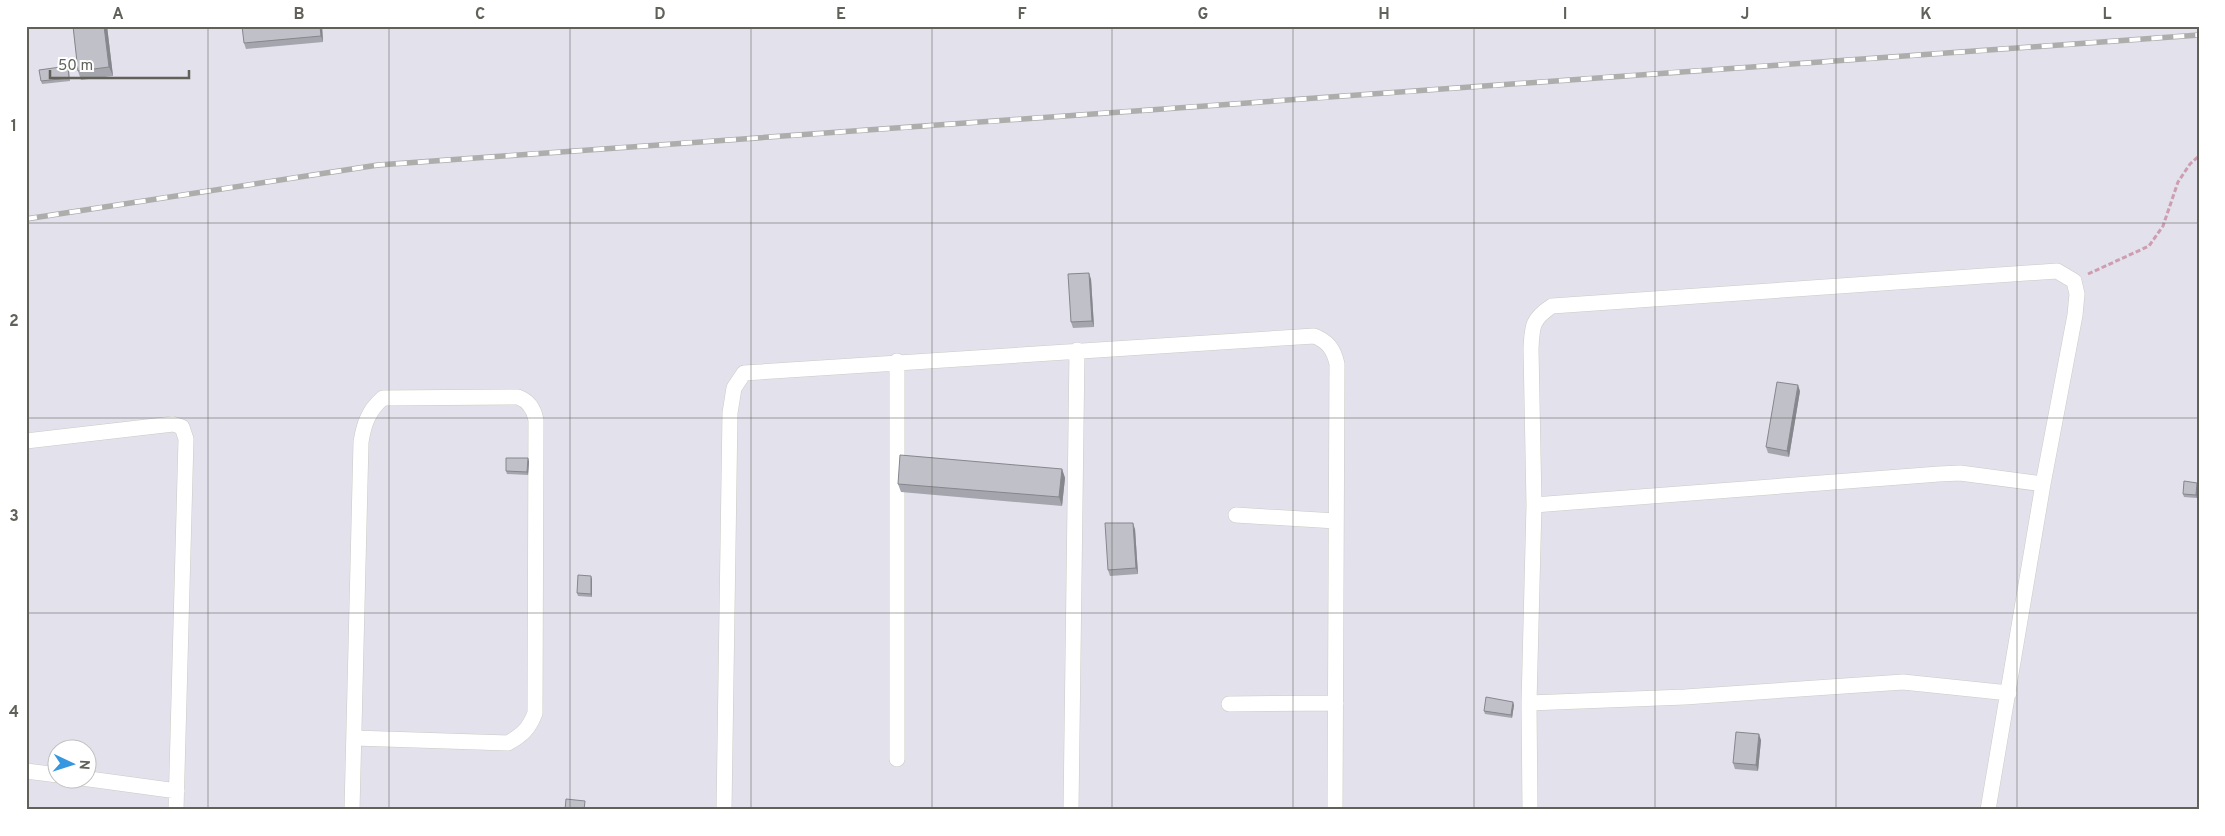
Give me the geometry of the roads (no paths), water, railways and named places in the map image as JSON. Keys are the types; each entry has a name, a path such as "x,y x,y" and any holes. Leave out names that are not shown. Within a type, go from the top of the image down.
{"street":[{"path":"1530,810 1529,703 1534,505 1532,327 1539,315 1552,306 2057,272 2074,281 2077,294 2075,315 2043,484 1988,810"},
{"path":"724,810 730,413 734,388 744,373 1314,336 1323,339 1335,354 1337,364 1335,810"},
{"path":"1071,810 1077,350"},
{"path":"897,362 897,759"},
{"path":"352,810 361,442 363,426 375,405 383,398 518,397 525,400 535,413 536,420 535,713 531,723 526,732 508,742 354,738"},
{"path":"26,441 173,424 182,427 186,439 176,810"},
{"path":"1534,505 1960,473 2043,484"},
{"path":"1236,515 1336,521"},
{"path":"1529,703 1686,697 1903,682 2009,693"},
{"path":"1229,704 1336,703"},
{"path":"26,771 48,774"},
{"path":"98,780 177,791"}],"railway":[{"path":"26,219 378,165 2199,35"}]}
